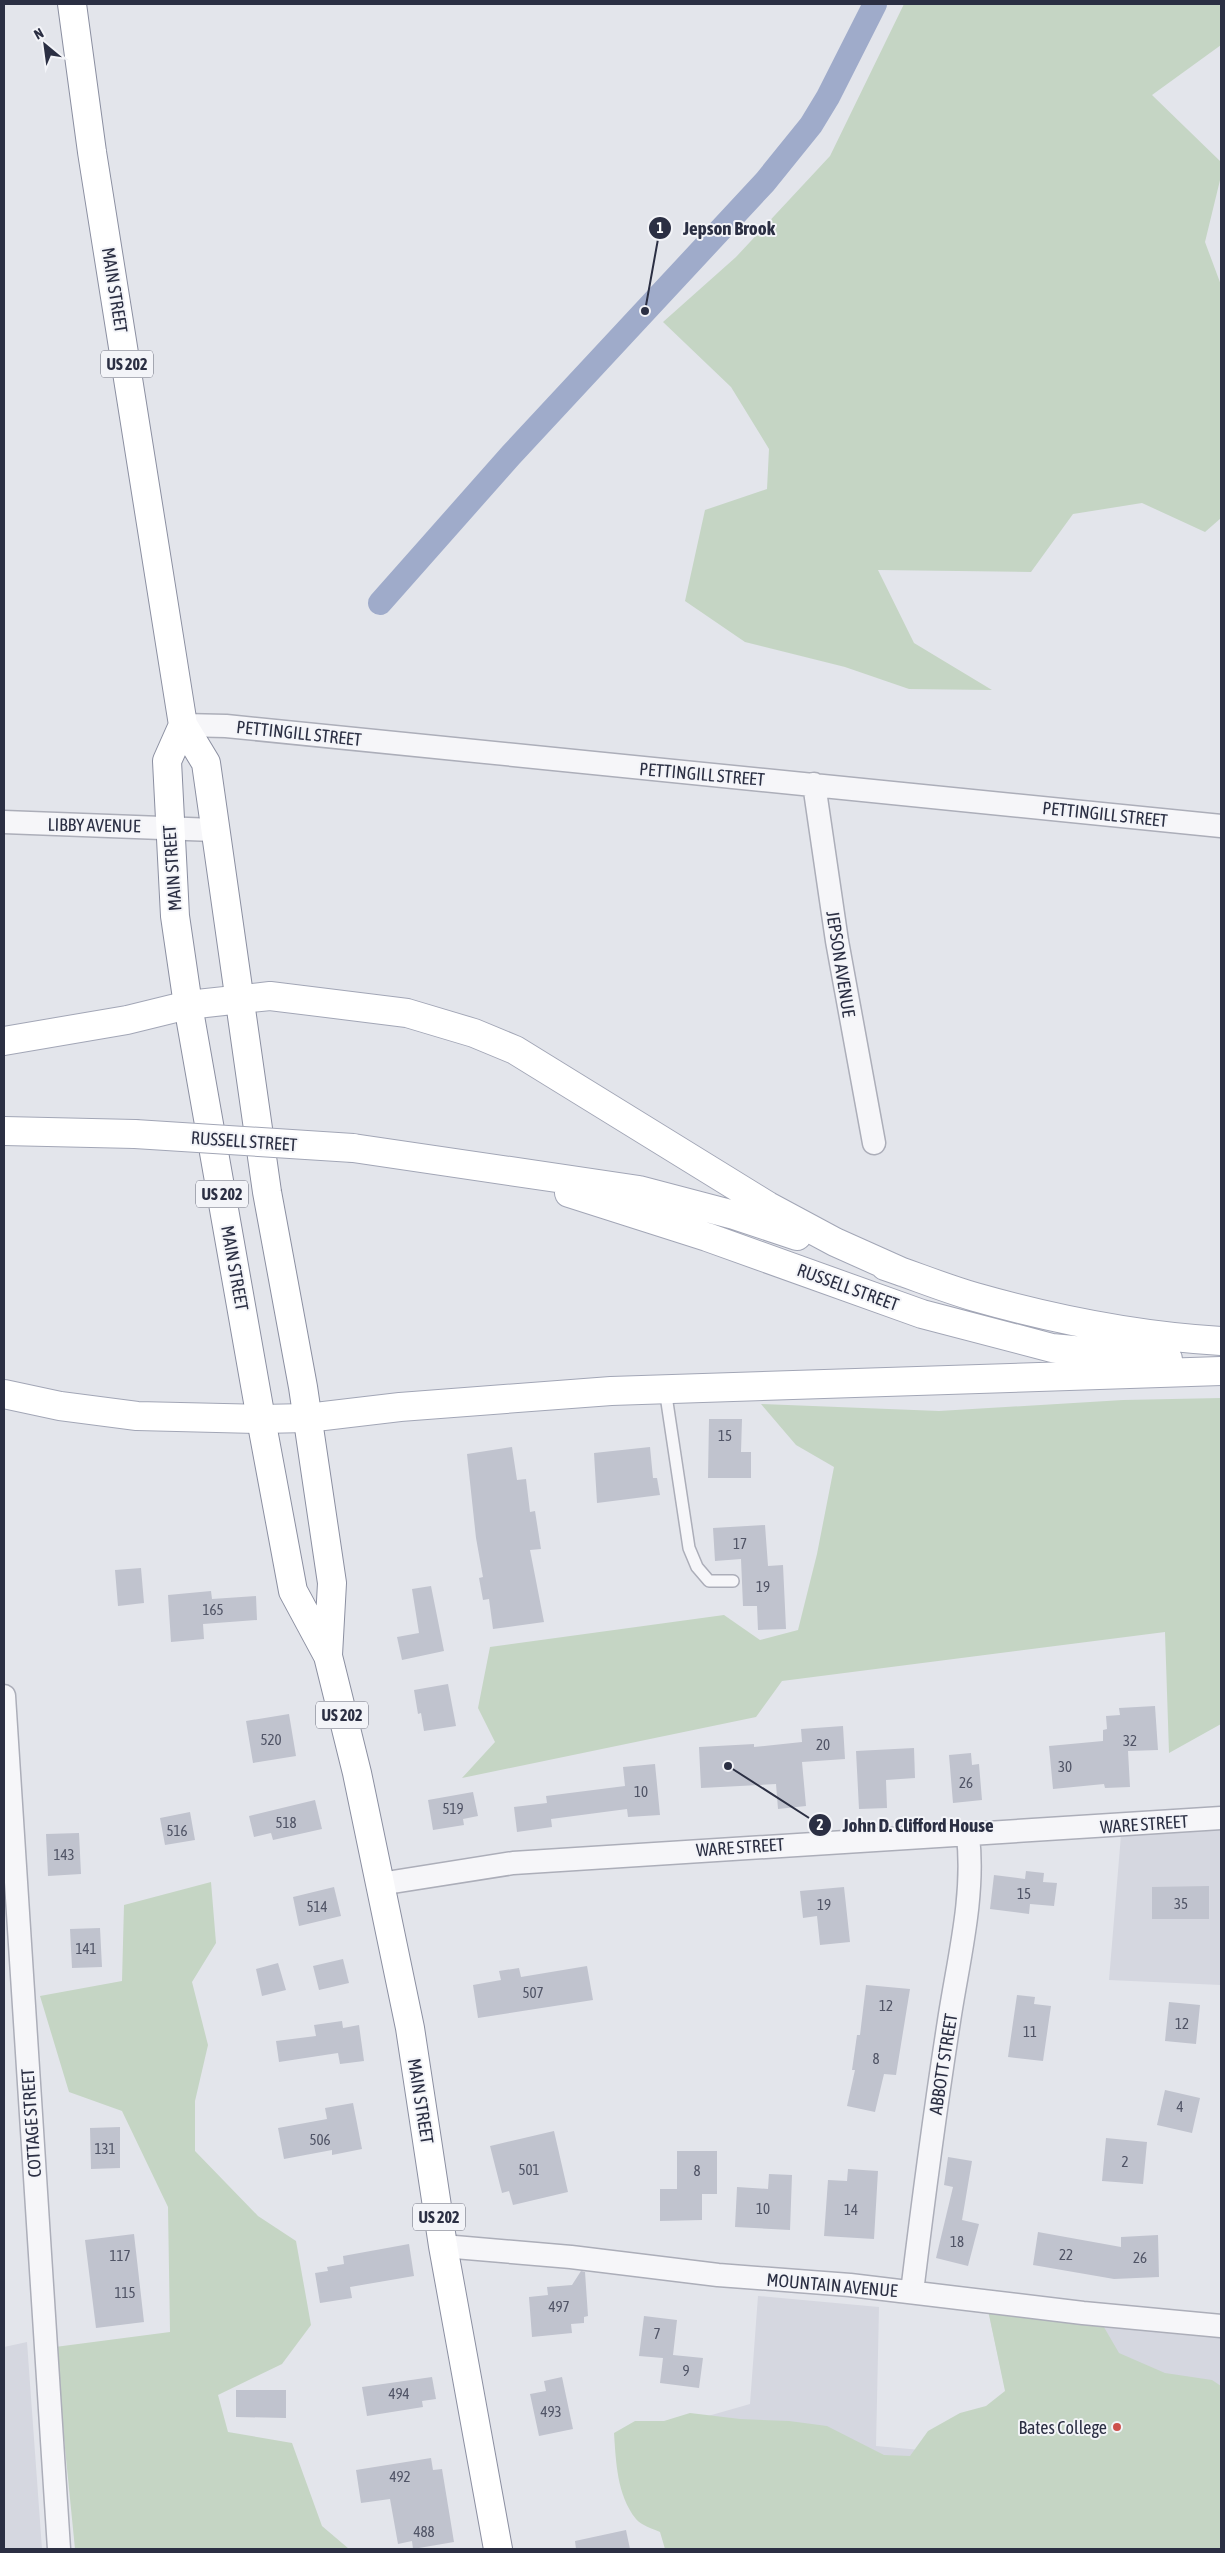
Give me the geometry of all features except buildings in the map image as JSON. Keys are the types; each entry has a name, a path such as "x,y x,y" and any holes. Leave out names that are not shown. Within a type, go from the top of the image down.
{"main road":[{"name":"MAIN STREET","path":"72,4 92,152 183,725 206,763 238,1000 267,1192 308,1418 332,1583 328,1656"},
{"name":"MAIN STREET","path":"183,725 167,761 175,916 188,1005 293,1591 328,1656 357,1773 410,2028 443,2246 498,2549"},
{"path":"4,1041 126,1020 188,1005 270,996 398,1012 491,1040 524,1055 768,1206 835,1242 902,1272"},
{"name":"RUSSELL STREET","path":"4,1131 135,1134 353,1148 639,1190 734,1215 974,1297 1080,1324 1128,1332 1221,1341"},
{"name":"RUSSELL STREET","path":"484,1167 707,1237 931,1316 1052,1348 1221,1365"},
{"path":"4,1394 60,1406 137,1416 261,1419 308,1418 495,1399 665,1389 1221,1371"}],"street":[{"name":"PETTINGILL STREET","path":"183,725 226,726 1221,826"},
{"name":"JEPSON AVENUE","path":"814,784 837,941 874,1143"},
{"name":"LIBBY AVENUE","path":"4,822 214,830"},
{"name":"COTTAGE STREET","path":"4,1696 59,2549"},
{"name":"WARE STREET","path":"380,1884 513,1863 808,1843 968,1836 1221,1818"},
{"name":"ABBOTT STREET","path":"912,2292 929,2154 965,1916 971,1862 968,1836"},
{"name":"MOUNTAIN AVENUE","path":"443,2246 571,2257 718,2275 912,2292 1083,2313 1221,2326"}],"lane":[{"path":"665,1389 689,1548 697,1567 709,1581 733,1581"}],"shaded area":[{"path":"1221,1828 1221,1985 1109,1980 1121,1835"},
{"name":"Bates College","path":"758,2296 879,2307 876,2446 921,2450 1016,2439 988,2310 1221,2335 1221,2549 708,2416 750,2404"},
{"path":"27,2342 42,2549 4,2549 4,2347"}],"green space":[{"path":"904,4 1221,4 1221,45 1152,95 1221,162 1221,176 1205,242 1221,285 1221,518 1205,532 1142,503 1073,514 1031,572 878,570 914,643 992,690 909,689 845,667 745,642 685,601 705,510 767,489 769,449 731,387 663,322 736,257 830,156"},
{"path":"1221,1398 1221,1724 1169,1753 1165,1632 782,1681 756,1717 462,1778 495,1742 478,1708 490,1647 724,1615 760,1640 798,1630 817,1554 834,1467 796,1445 761,1404 939,1411 1123,1400"},
{"path":"211,1882 216,1943 192,1982 208,2045 195,2101 195,2151 258,2216 296,2241 311,2325 282,2364 218,2395 228,2432 292,2443 322,2526 349,2549 75,2549 55,2347 170,2332 168,2207 122,2111 69,2092 40,1996 122,1981 124,1905"},
{"name":"Bates College","path":"988,2310 1101,2322 1119,2353 1165,2373 1212,2380 1221,2386 1221,2549 665,2549 660,2532 638,2521 630,2510 621,2489 614,2433 635,2421 664,2421 690,2413 740,2419 789,2421 827,2426 884,2455 910,2456 928,2431 960,2413 986,2406 1005,2391"}],"waterway":[{"path":"380,603 511,455 765,182 811,125 828,97 875,4"}],"place":[{"name":"Jepson Brook","path":"645,311"},
{"name":"John D. Clifford House","path":"728,1766"},
{"name":"Bates College","path":"1117,2427"}]}
